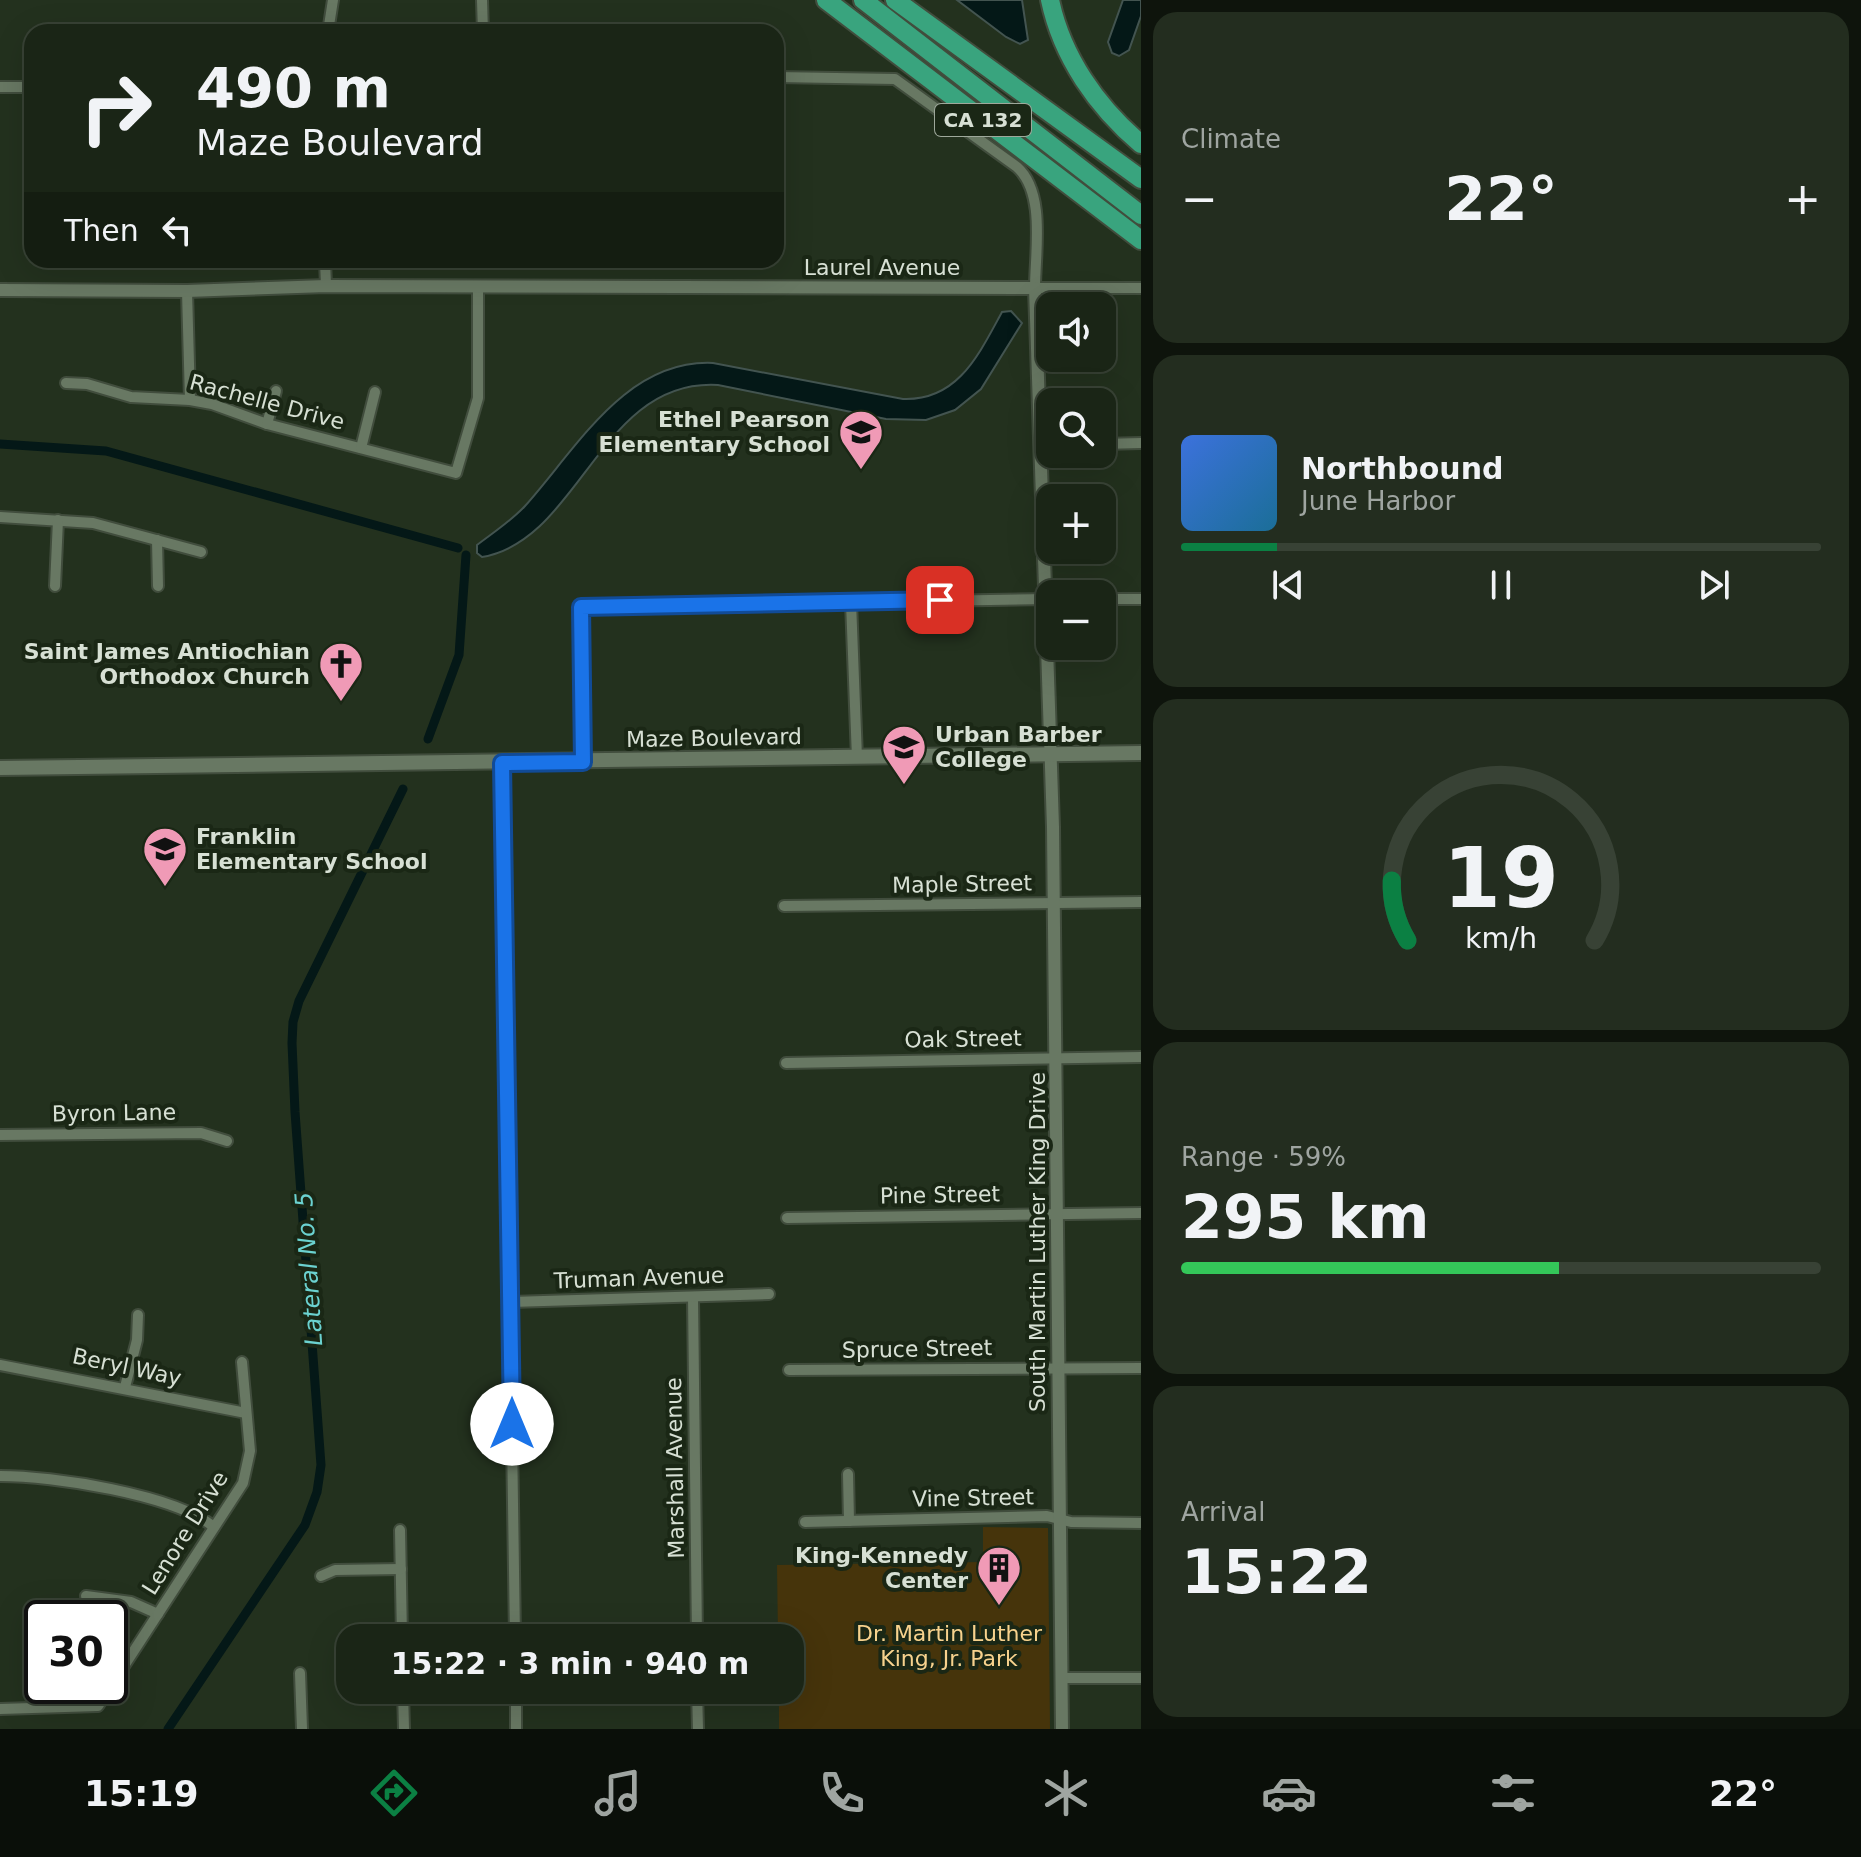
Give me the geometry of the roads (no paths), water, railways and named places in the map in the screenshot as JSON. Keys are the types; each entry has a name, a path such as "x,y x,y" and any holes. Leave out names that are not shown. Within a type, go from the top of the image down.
{"highway":[{"name":"CA 132","path":"826,0 1141,240"},
{"path":"863,0 1141,215"},
{"path":"895,0 1141,179"},
{"path":"912,0 928,24"},
{"path":"1050,0 1061,37 1084,81 1105,109 1141,144"}],"main road":[{"name":"Maze Boulevard","path":"0,768 1141,753"}],"street":[{"path":"329,24 333,0"},
{"path":"482,0 483,24"},
{"path":"784,77 895,79 1017,167 1028,179 1034,202 1035,288"},
{"path":"0,87 24,87"},
{"path":"325,268 326,286"},
{"name":"Laurel Avenue","path":"0,290 187,291 326,286 1141,288"},
{"name":"Rachelle Drive","path":"66,383 87,384 131,397 190,400 267,424 456,473 478,398 478,288"},
{"name":"South Martin Luther King Drive","path":"1035,288 1042,388"},
{"path":"187,291 190,400"},
{"path":"267,424 276,391"},
{"path":"361,448 375,392"},
{"path":"1116,444 1141,443"},
{"name":"South Martin Luther King Drive","path":"1046,468 1048,580"},
{"path":"0,517 93,523 201,552"},
{"path":"55,586 58,520"},
{"path":"157,540 158,586"},
{"path":"583,762 581,607 1036,599"},
{"path":"1116,599 1141,599"},
{"path":"851,602 857,758"},
{"name":"South Martin Luther King Drive","path":"1049,660 1062,1729"},
{"path":"502,763 515,1624"},
{"name":"Maple Street","path":"784,906 1141,902"},
{"name":"Oak Street","path":"786,1063 1141,1057"},
{"name":"Byron Lane","path":"0,1135 201,1133 227,1141"},
{"name":"Pine Street","path":"787,1218 1141,1213"},
{"name":"Truman Avenue","path":"511,1302 769,1294"},
{"name":"Marshall Avenue","path":"693,1297 697,1624"},
{"path":"125,1387 137,1340 138,1315"},
{"name":"Lenore Drive","path":"0,1709 98,1706 214,1527 226,1514 245,1475 250,1451 242,1362"},
{"name":"Beryl Way","path":"0,1365 246,1413"},
{"name":"Spruce Street","path":"789,1370 1141,1368"},
{"path":"848,1474 849,1521"},
{"path":"0,1476 39,1476 170,1504 199,1515 214,1527"},
{"name":"Vine Street","path":"805,1522 1047,1516 1059,1520 1141,1523"},
{"path":"400,1530 402,1624"},
{"path":"321,1576 335,1570 401,1569"},
{"path":"86,1596 131,1602 158,1614"},
{"path":"300,1673 302,1729"},
{"path":"1062,1678 1141,1678"},
{"path":"403,1704 404,1729"},
{"path":"516,1704 516,1729"},
{"path":"697,1704 698,1729"}],"waterway":[{"path":"0,444 106,451 458,548"},
{"path":"428,739 459,655 466,555"},
{"name":"Lateral No. 5","path":"168,1729 305,1525 317,1492 321,1465 295,1112 293,1022 299,1001 403,789"}],"place":[{"name":"Ethel Pearson Elementary School","path":"861,471"},
{"name":"Saint James Antiochian Orthodox Church","path":"341,703"},
{"name":"Urban Barber College","path":"904,786"},
{"name":"Franklin Elementary School","path":"165,888"},
{"name":"King-Kennedy Center","path":"999,1607"}],"park label":[{"name":"Dr. Martin Luther King, Jr. Park","path":"949,1646"}]}
